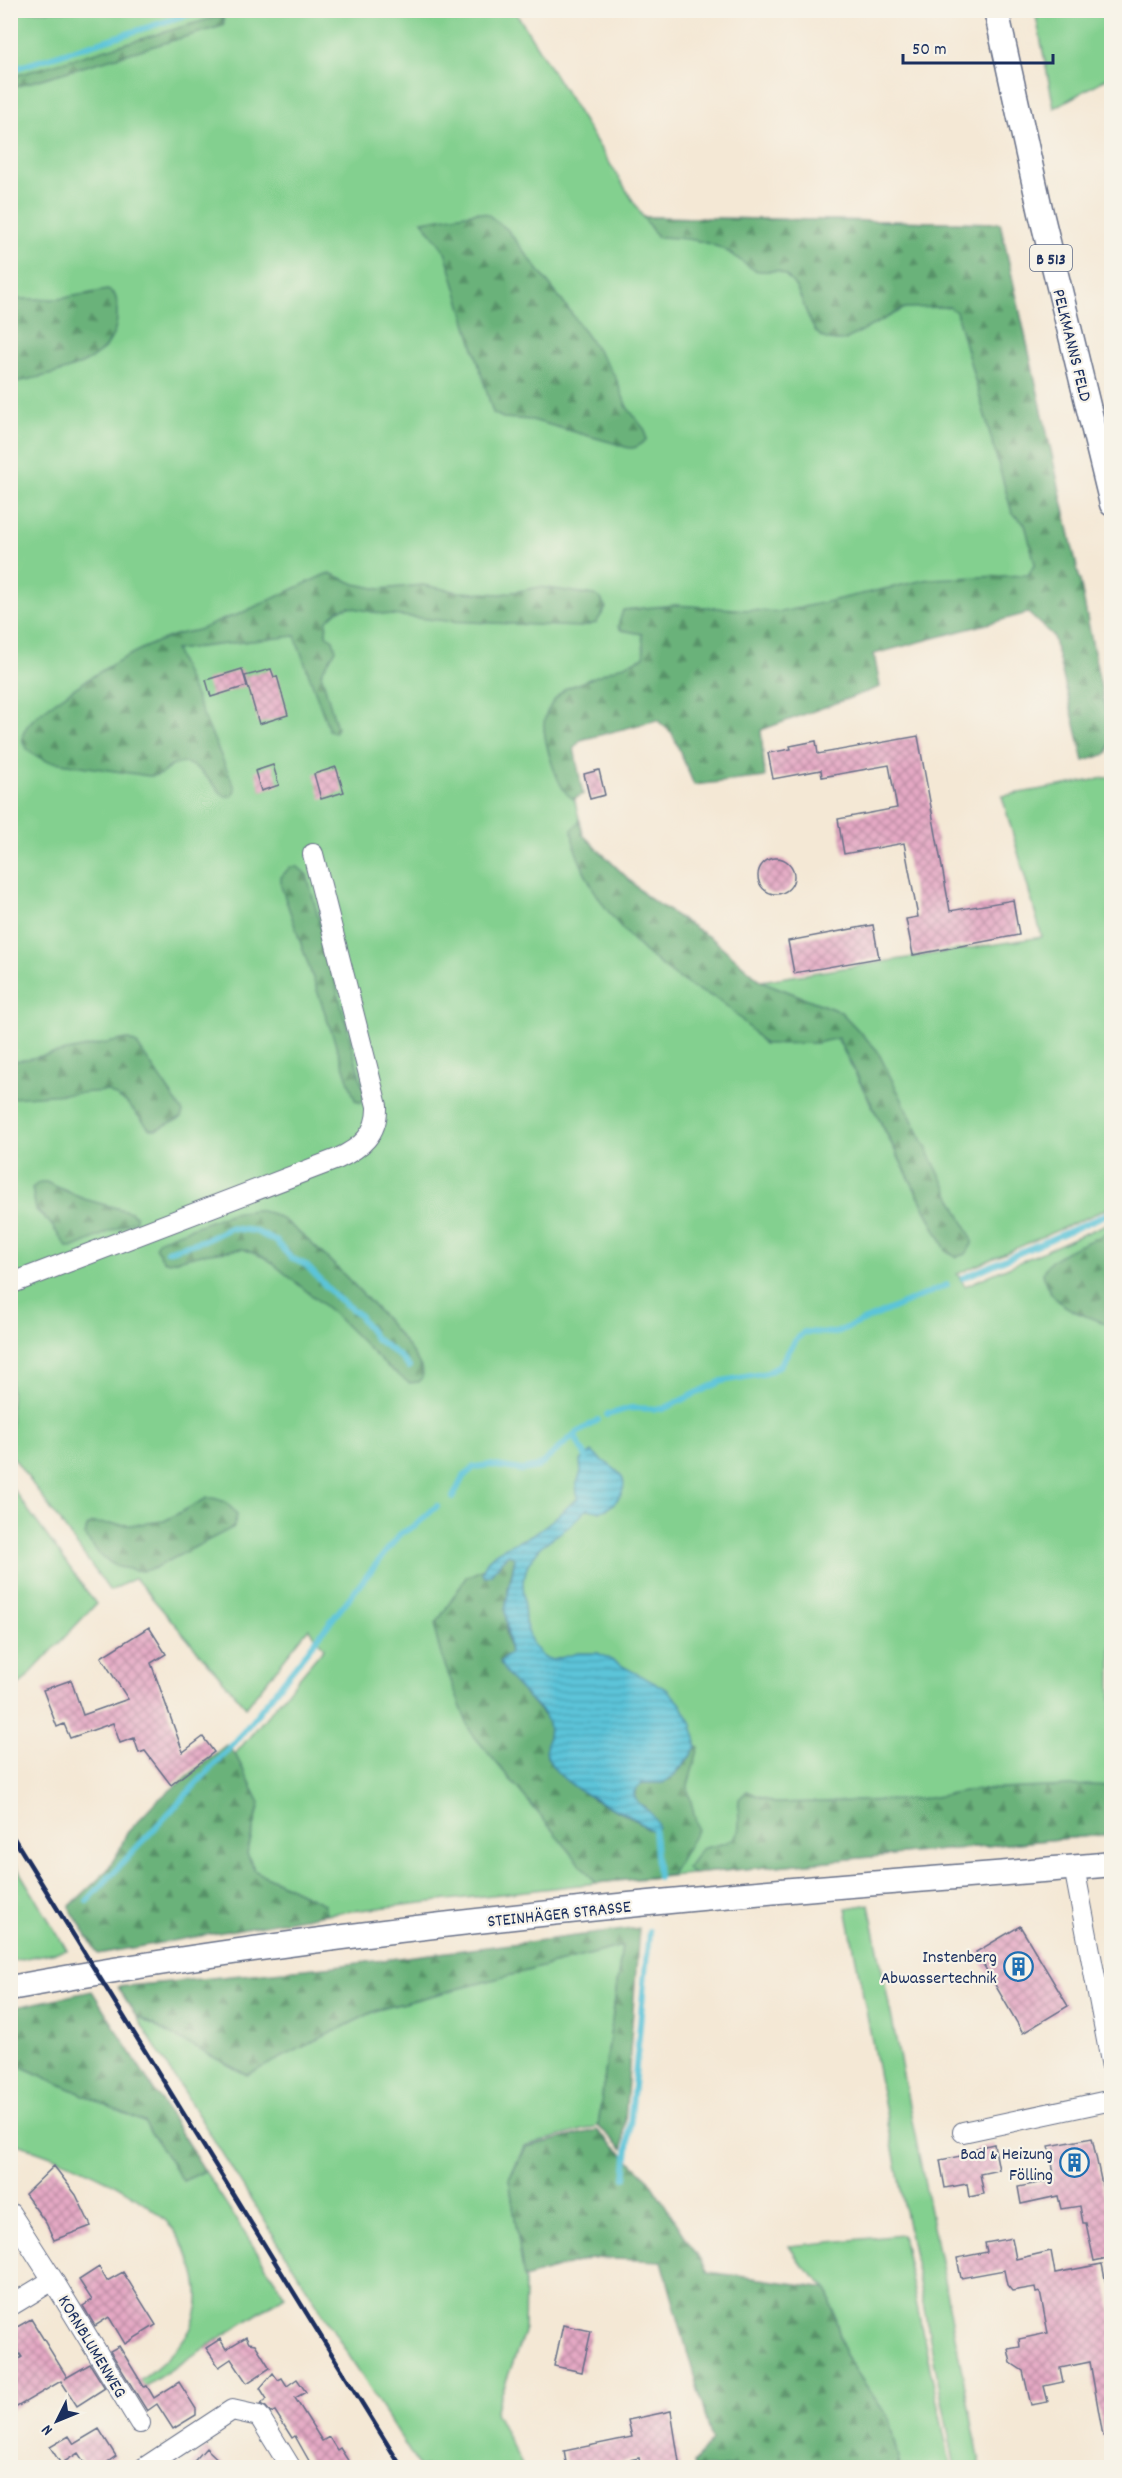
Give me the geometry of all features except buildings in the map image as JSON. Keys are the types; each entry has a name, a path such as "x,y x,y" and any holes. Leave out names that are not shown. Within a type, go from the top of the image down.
{"main road":[{"name":"PELKMANNS FELD","path":"996,10 1041,213 1112,504"},
{"name":"STEINHÄGER STRASSE","path":"10,1989 97,1972 232,1952 436,1926 723,1896 1112,1864"}],"street":[{"path":"10,1284 337,1159 357,1149 369,1136 376,1123 377,1106 313,854"},
{"path":"1074,1867 1112,2067"},
{"path":"963,2132 1112,2100"},
{"path":"10,2213 53,2280"},
{"name":"KORNBLUMENWEG","path":"10,2306 53,2280 140,2423"},
{"path":"144,2468 232,2410 259,2416 291,2468"}],"green space":[{"path":"11,11 515,11 643,217 1000,223 1080,581 578,695 569,776 583,835 647,897 715,941 761,981 1042,937 1002,796 1110,777 1111,1207 957,1274 965,1286 1111,1222 1111,1834 596,1883 326,1914 324,1904 255,1871 247,1854 260,1803 235,1754 324,1648 309,1628 246,1707 135,1578 110,1591 11,1454","holes":["762,982 841,1012 947,1252 837,1038"]},
{"path":"1035,11 1111,11 1111,76 1054,108"},
{"path":"219,16 223,17 222,26 11,88 11,77"},
{"path":"478,212 487,214 507,229 572,314 615,376 627,407 645,430 646,440 639,446 626,447 532,420 503,418 493,413 445,251 422,221"},
{"path":"643,217 1000,223 1080,581 1111,740 1107,754 1084,761 1053,636 1028,613 874,654 880,687 761,730 765,777 694,785 672,733 657,720 581,740 574,748 583,794 574,799 568,795 557,777 549,753 544,732 546,714 565,689 644,657 642,634 621,630 618,626 623,610 675,605 781,612 929,579 1028,575 1035,564 1025,524 1012,513 956,312 949,307 905,308 845,340 832,341 815,331 798,291 782,273 755,270 728,252 702,242 657,237"},
{"path":"107,290 115,296 117,309 115,331 107,345 95,356 79,365 11,383 11,299 58,299"},
{"path":"326,574 332,574 355,584 380,589 423,585 459,592 502,594 540,587 595,595 601,599 606,608 596,623 581,627 446,621 382,614 349,607 339,610 327,620 326,634 333,640 336,650 321,673 337,728 334,733 329,730 295,636 175,650 235,788 231,796 224,796 202,772 188,764 174,765 160,774 149,776 47,761 33,754 25,746 24,731 37,715 111,665 156,642 198,630 237,615"},
{"path":"580,821 583,835 647,897 715,941 761,981 841,1012 877,1050 972,1239 972,1244 966,1254 956,1257 947,1252 838,1038 817,1043 764,1044 724,1004 692,987 660,964 630,938 594,890 580,863 573,842 572,830"},
{"path":"290,867 298,867 307,875 365,1096 361,1103 355,1100 281,886 281,877"},
{"path":"127,1039 137,1044 183,1112 181,1118 157,1129 150,1129 126,1102 107,1091 11,1098 11,1062"},
{"path":"40,1182 46,1182 84,1199 131,1212 136,1220 72,1248 67,1247 50,1223 36,1210 32,1188"},
{"path":"255,1210 273,1214 287,1223 355,1286 414,1355 423,1373 419,1382 409,1383 384,1364 332,1312 266,1258 243,1249 202,1254 169,1262 163,1260 155,1247 159,1240 232,1213"},
{"path":"1111,1232 1111,1325 1079,1313 1060,1302 1046,1285 1043,1273 1046,1266 1062,1254"},
{"path":"10,1485 96,1604 11,1694 10,1694"},
{"path":"207,1498 221,1500 231,1508 237,1515 234,1527 153,1569 141,1571 118,1567 102,1558 85,1536 87,1527 92,1523 130,1525 164,1521"},
{"path":"508,1554 515,1559 508,1588 506,1632 510,1653 502,1659 501,1665 548,1721 550,1736 547,1756 559,1773 593,1799 636,1820 647,1829 645,1807 639,1804 634,1797 636,1788 642,1783 660,1781 675,1774 681,1769 696,1746 699,1747 688,1785 698,1829 671,1875 596,1883 470,1731 441,1655 436,1636 436,1624 466,1577 483,1569 485,1576 490,1575"},
{"path":"226,1745 235,1754 260,1803 247,1854 255,1871 324,1904 326,1914 98,1954 69,1907 106,1872 126,1834 158,1800"},
{"path":"1111,1786 1111,1834 692,1874 687,1868 701,1849 726,1843 736,1836 739,1824 739,1799 747,1791 774,1803 898,1800 928,1798 976,1790"},
{"path":"11,1858 67,1950 11,1961"},
{"path":"869,1904 981,2467 955,2467 846,1908"},
{"path":"639,1928 623,2149 598,2126 622,1946 377,2010 247,2075 136,2016 118,1987 335,1966"},
{"path":"622,1946 598,2126 524,2146 509,2179 525,2282 524,2332 495,2412 523,2467 419,2467 136,2016 247,2075 377,2010"},
{"path":"92,1991 205,2171 183,2181 144,2122 11,2062 11,2008"},
{"path":"11,2062 144,2122 183,2181 205,2171 285,2296 141,2389 137,2383 179,2346 195,2317 198,2300 197,2282 191,2262 172,2227 151,2208 133,2196 94,2174 11,2142"},
{"path":"597,2130 647,2177 708,2272 827,2288 845,2355 889,2419 900,2467 695,2467 694,2463 712,2440 662,2261 591,2258 524,2278 509,2179 526,2147"},
{"path":"902,2235 951,2467 900,2467 889,2419 845,2355 827,2288 802,2265 789,2246"}],"water":[{"path":"592,1452 622,1477 624,1482 622,1493 606,1509 599,1511 587,1509 570,1526 541,1546 528,1564 523,1581 525,1622 532,1643 543,1657 553,1660 578,1653 598,1653 668,1690 680,1703 691,1722 696,1746 673,1776 663,1783 642,1783 634,1792 637,1801 653,1816 658,1828 654,1831 572,1785 552,1766 546,1750 549,1731 547,1720 503,1669 500,1662 510,1653 505,1609 515,1559 508,1554 490,1575 485,1576 482,1573 485,1564 496,1552 539,1530 578,1498 576,1486 581,1472 580,1461"}],"waterway":[{"path":"10,70 203,10"},
{"path":"166,1214 252,1181"},
{"path":"963,1278 1112,1212"},
{"path":"167,1251 208,1239 230,1228 255,1231 276,1241 291,1258 306,1265 336,1297 358,1314 375,1338 399,1356 409,1367"},
{"path":"607,1415 630,1408 663,1409 722,1381 767,1373 779,1366 804,1332 835,1333 947,1285"},
{"path":"453,1497 463,1477 474,1467 490,1465 522,1470 538,1467 574,1435 598,1420"},
{"path":"574,1435 586,1457"},
{"path":"87,1901 236,1741 400,1534 416,1525 437,1506"},
{"path":"654,1831 658,1877"},
{"path":"625,2178 649,1932"}],"railway":[{"path":"10,1832 402,2468"}],"place":[{"name":"Instenberg Abwassertechnik","path":"1018,1966"},
{"name":"Bad & Heizung Fölling","path":"1074,2163"}]}
